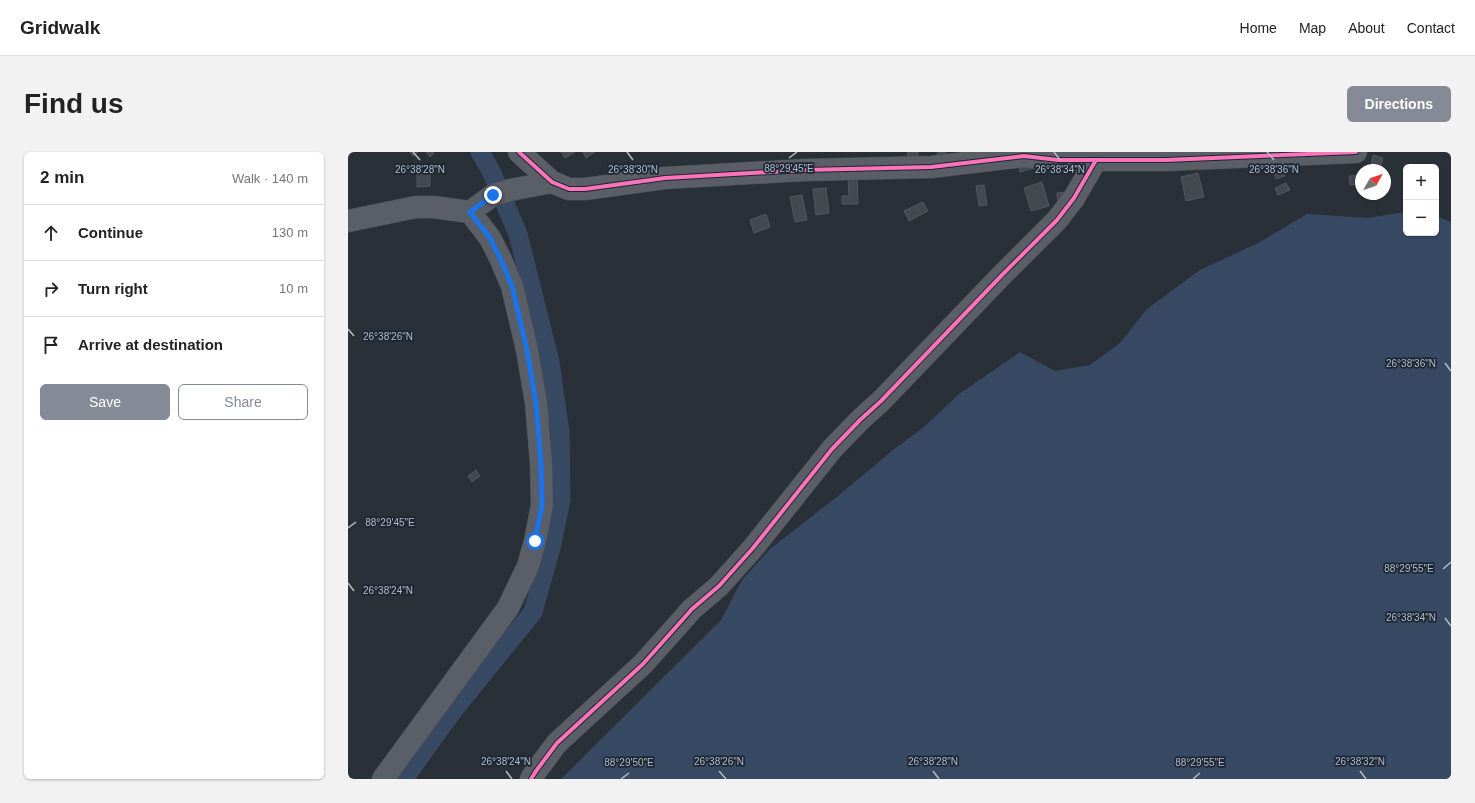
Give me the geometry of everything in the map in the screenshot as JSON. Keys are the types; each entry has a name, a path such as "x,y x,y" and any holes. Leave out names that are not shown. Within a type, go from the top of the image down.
{"street":[{"path":"520,152 552,182 569,189 585,189 665,178 805,170 931,167 1024,156 1058,160 1166,160 1356,152"},
{"path":"531,779 536,770 557,743 643,664 692,610 719,586 841,439 881,401 1057,220 1074,198 1096,160"},
{"path":"348,221 416,207 433,207 470,212 501,192 552,182"},
{"path":"383,779 508,608 528,566 535,541 542,505 541,463 537,418 527,350 512,286 490,238 470,212"}],"water":[{"path":"1403,212 1403,236 1439,236 1439,217 1451,222 1451,779 561,779 721,620 742,580 770,549 925,426 959,394 1020,352 1055,371 1090,365 1120,343 1147,309 1200,270 1260,242 1307,214 1367,218"}],"building":[{"path":"410,152 418,152 413,156"},
{"path":"426,152 432,152 434,153 430,157"},
{"path":"561,152 575,152 565,158"},
{"path":"583,152 595,152 586,158"},
{"path":"908,152 918,152 918,158 907,157"},
{"path":"939,152 947,153 939,161 934,157"},
{"path":"1373,155 1383,158 1381,164 1371,164"},
{"path":"1019,166 1034,168 1020,172"},
{"path":"430,170 430,186 417,187 417,171"},
{"path":"1283,170 1285,176 1276,179 1274,172"},
{"path":"1198,173 1204,197 1186,201 1181,177"},
{"path":"1349,176 1355,176 1355,185 1350,185"},
{"path":"848,177 857,177 858,204 842,204 842,196 849,196"},
{"path":"1042,182 1049,206 1031,211 1024,188"},
{"path":"1286,183 1290,190 1278,195 1275,188"},
{"path":"984,185 987,205 979,206 976,186"},
{"path":"826,188 829,213 816,215 813,189"},
{"path":"1065,192 1058,203 1057,193"},
{"path":"802,195 807,220 795,222 790,197"},
{"path":"923,202 928,211 909,221 904,211"},
{"path":"766,214 770,227 754,233 750,220"},
{"path":"476,470 480,476 472,482 468,476"}],"waterway":[{"path":"404,779 452,712 533,612 552,544 561,500 560,432 550,362 518,234 491,171 480,152"}],"cycle path":[{"path":"519,152 552,182 569,189 585,189 665,178 805,170 931,167 1024,156 1058,160 1166,160 1356,152"},
{"path":"531,779 557,743 643,664 692,609 719,586 753,548 832,449 881,401 1057,220 1074,198 1096,160"}],"route":[{"path":"493,195 470,212 490,238 512,286 527,350 536,403 541,463 542,505 535,541"}]}
